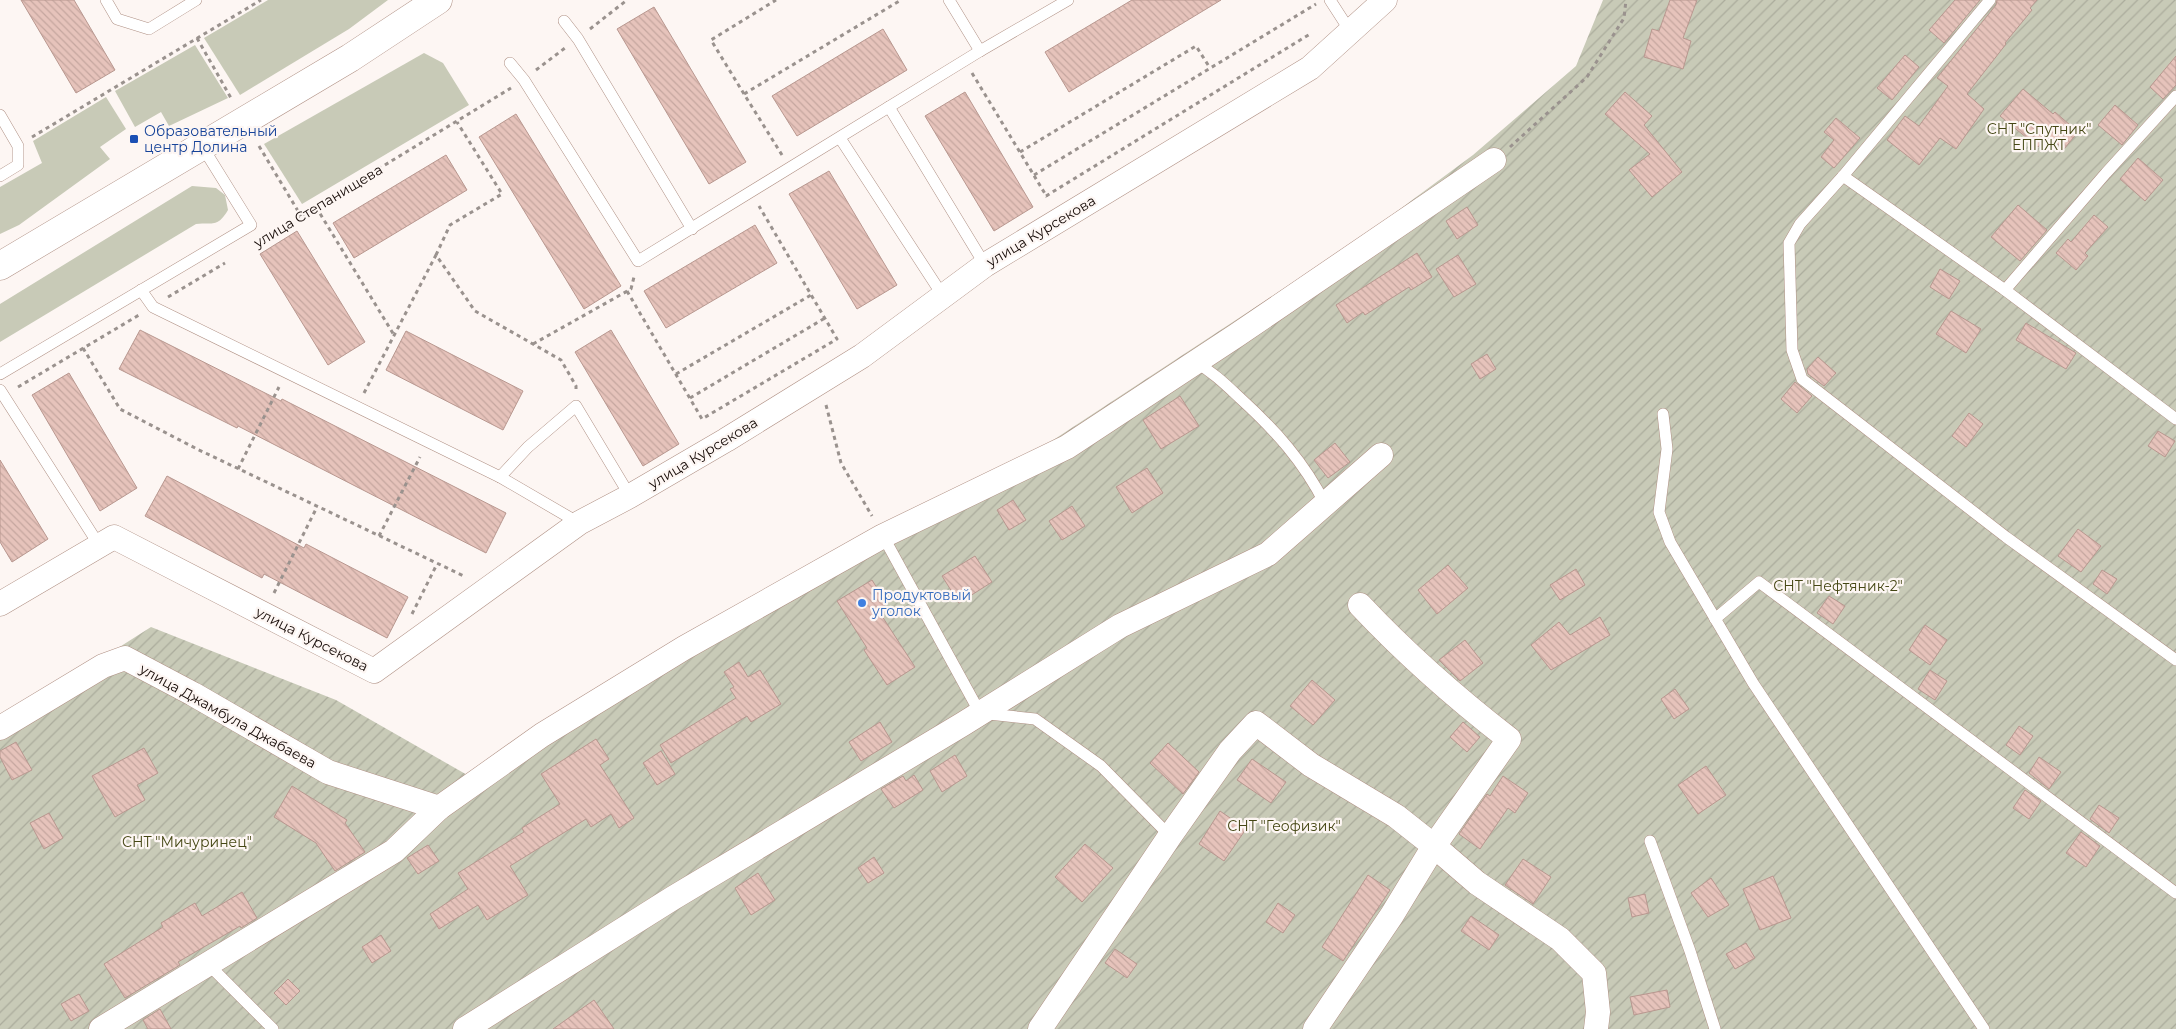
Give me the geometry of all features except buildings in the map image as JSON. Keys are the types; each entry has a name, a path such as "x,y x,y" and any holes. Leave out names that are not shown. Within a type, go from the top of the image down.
{"street":[{"path":"0,266 350,58 438,0"},
{"name":"улица Курсекова","path":"0,604 114,537 374,671 579,523 630,496 726,440 862,356 985,265 1310,68 1345,23 1385,0"},
{"path":"101,1029 394,851 439,808 542,735 684,648 883,536 1067,447 1494,160"},
{"path":"465,1029 673,898 980,713 1120,626 1268,554 1381,455"},
{"path":"1315,1029 1392,915 1434,846 1509,739 1462,703 1398,646 1360,605"},
{"name":"улица Джамбула Джабаева","path":"0,728 103,666 125,658 193,694 328,772 439,808"},
{"path":"1040,1029 1170,836 1230,751 1256,723 1311,765 1396,816 1477,883 1560,939 1594,973 1598,1012 1596,1029"}],"lane":[{"path":"106,0 117,19 149,29 196,0"},
{"path":"949,0 980,51"},
{"path":"510,63 524,80 638,261 964,60 1068,0"},
{"path":"1330,0 1345,23"},
{"path":"1990,0 1843,176 1800,224 1789,243 1792,350 1802,379 2006,537 2176,660"},
{"path":"564,21 578,39 692,229"},
{"path":"2005,290 2106,173 2176,96"},
{"path":"889,107 985,265"},
{"path":"0,116 18,146 18,165 0,176"},
{"path":"840,138 943,296"},
{"path":"0,374 251,225 202,146"},
{"path":"1843,176 2005,290 2174,414"},
{"path":"141,290 152,307 500,477 579,523"},
{"path":"1195,362 1210,370 1274,430 1313,480 1325,504"},
{"path":"2,393 99,545"},
{"path":"500,477 528,447 576,406 630,496"},
{"path":"1664,414 1667,449 1658,512 1670,542 1753,683 1984,1029"},
{"path":"883,536 980,713 1035,719 1101,766 1170,836"},
{"path":"1715,619 1759,582 2176,893"},
{"path":"1650,841 1690,951 1715,1029"},
{"path":"209,964 273,1029"}],"path":[{"path":"18,146 261,0"},
{"name":"улица Степанищева","path":"260,241 524,80 627,0"},
{"path":"776,0 711,40 790,169"},
{"path":"744,94 901,0"},
{"path":"1034,175 1322,0"},
{"path":"1494,160 1534,127 1587,77 1624,18 1626,0"},
{"path":"1046,196 1345,23"},
{"path":"197,38 231,98"},
{"path":"1020,152 1196,46 1210,68"},
{"path":"964,60 1060,219"},
{"path":"357,407 450,225 502,194 456,122"},
{"path":"259,146 301,216"},
{"path":"627,291 702,419 837,339 751,192"},
{"path":"316,207 394,335"},
{"path":"436,255 476,311 561,360 576,386 576,406"},
{"path":"533,344 631,289 638,261"},
{"path":"2,393 83,348 227,262"},
{"path":"676,374 811,295"},
{"path":"690,398 825,318"},
{"path":"83,348 120,408 238,469 489,588"},
{"path":"238,469 286,373"},
{"path":"820,382 841,463 883,536"},
{"path":"379,536 428,442"},
{"path":"264,614 317,506"}],"green space":[{"path":"268,0 388,0 349,29 240,95 204,38"},
{"path":"1603,0 2176,0 2176,1029 0,1029 0,723 151,627 336,700 476,780 1006,471 1365,235 1473,155 1576,66"},
{"path":"195,45 228,98 169,126 161,112 135,127 115,91"},
{"path":"424,53 443,63 469,105 302,204 264,144"},
{"path":"106,97 126,129 100,147 110,159 19,225 0,234 0,187 42,163 33,141"},
{"path":"192,186 216,188 225,195 228,210 221,220 215,223 196,224 0,342 0,304"}],"place":[{"name":"Образовательный центр Долина","path":"134,139"},
{"name":"Продуктовый уголок","path":"862,603"}],"park label":[{"name":"СНТ \"Спутник\" ЕППЖТ","path":"2039,138"},
{"name":"СНТ \"Нефтяник-2\"","path":"1838,586"},
{"name":"СНТ \"Геофизик\"","path":"1284,826"},
{"name":"СНТ \"Мичуринец\"","path":"187,842"}]}
